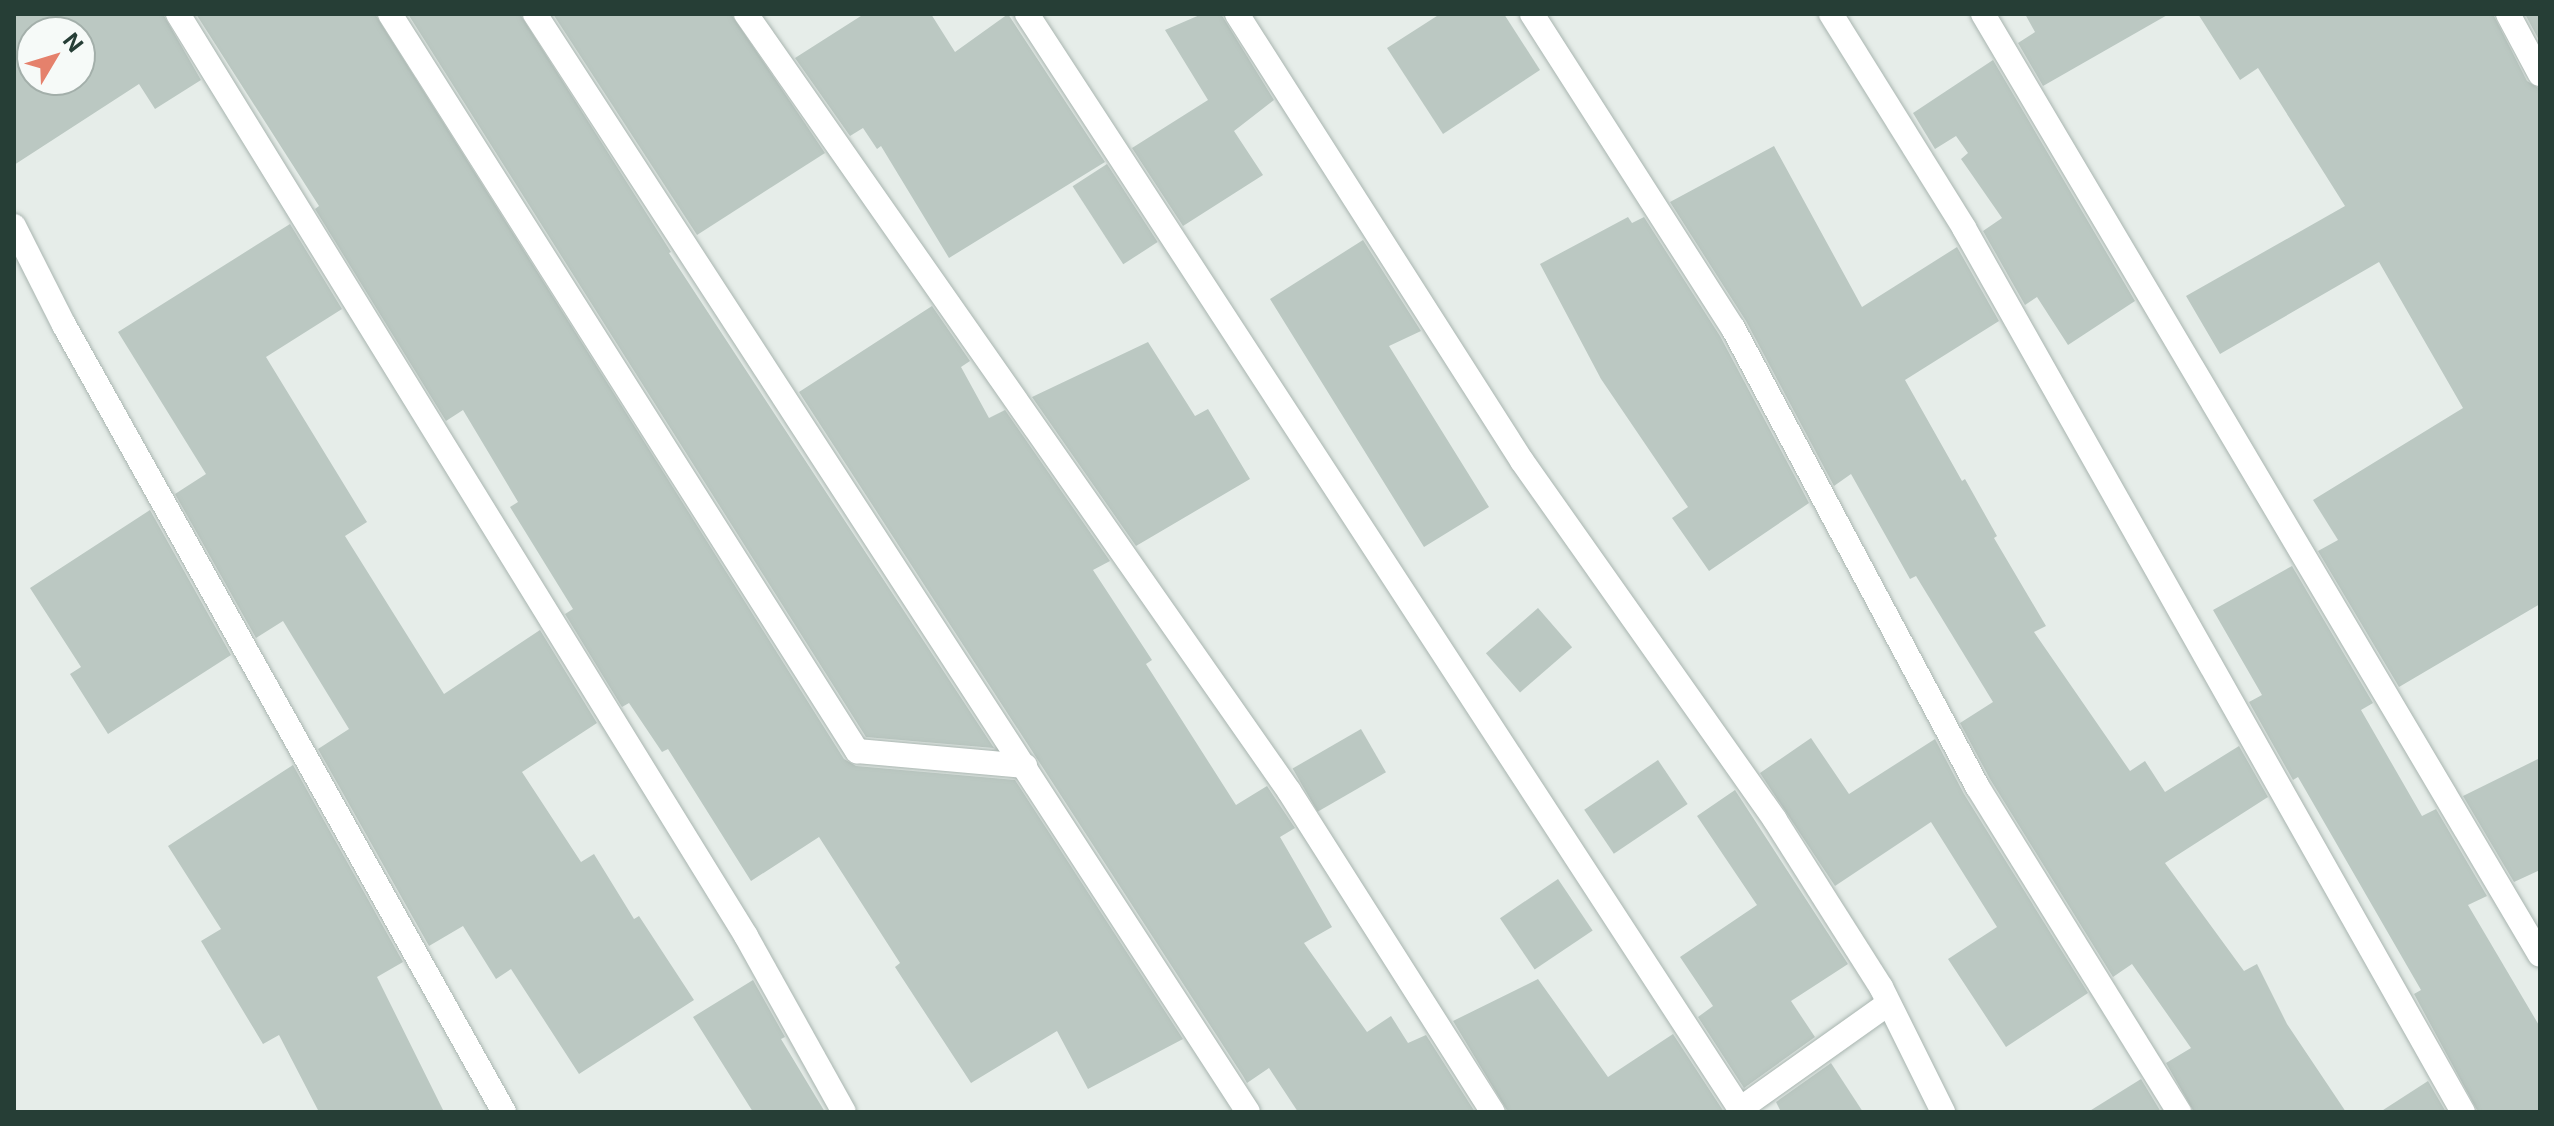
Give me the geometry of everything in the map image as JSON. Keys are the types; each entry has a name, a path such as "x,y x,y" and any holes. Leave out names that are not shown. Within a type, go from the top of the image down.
{"street":[{"path":"178,14 714,883 844,1112"},
{"path":"390,14 857,751 1025,766"},
{"path":"535,14 1248,1112"},
{"path":"746,14 1289,791 1493,1112"},
{"path":"1027,14 1741,1111 1888,1004"},
{"path":"1237,14 1522,461 1775,820 1888,1004 1943,1112"},
{"path":"1532,14 1733,328 1977,786 2179,1112"},
{"path":"1831,14 1979,254 2463,1112"},
{"path":"1983,14 2540,955"},
{"path":"2508,14 2540,74"},
{"path":"14,226 72,339 504,1112"}],"building":[{"path":"14,14 163,14 201,80 155,109 139,84 14,165"},
{"path":"196,14 375,14 844,759 856,766 1015,780 1183,1039 1088,1089 1057,1031 971,1083 895,967 900,963 819,837 751,881 668,749 662,752 629,703 622,707 565,614 573,609 510,507 518,502 463,410 446,421 315,209 319,206"},
{"path":"408,14 520,14 669,253 994,748 866,737"},
{"path":"553,14 731,14 825,153 697,235"},
{"path":"864,14 931,14 955,52 1008,14 1105,162 949,258 881,146 877,149 863,128 850,136 795,58"},
{"path":"1202,14 1221,14 1274,100 1234,131 1263,175 1183,226 1132,148 1208,100 1165,30"},
{"path":"1440,14 1504,14 1540,70 1443,134 1387,48"},
{"path":"2025,14 2169,14 2043,86 2018,43 2035,32"},
{"path":"2198,14 2493,14 2527,81 2540,89 2540,604 2399,687 2318,551 2338,540 2313,500 2463,408 2379,262 2220,354 2186,296 2345,206 2258,68 2240,80"},
{"path":"2525,14 2540,14 2540,42"},
{"path":"1993,60 2135,301 2068,345 2037,297 2025,305 1983,231 2002,218 1961,159 1968,153 1956,136 1935,149 1913,113"},
{"path":"1774,146 1862,307 1957,247 1999,321 1905,380 1962,481 1965,479 1997,536 1994,538 2046,626 2034,632 2130,771 2145,761 2165,792 2239,746 2268,797 2165,863 2244,971 2257,964 2287,1024 2346,1112 2194,1112 2166,1063 2191,1048 2132,964 2113,977 1990,779 1960,723 1993,702 1916,576 1910,579 1851,474 1834,486 1746,321 1670,202"},
{"path":"1107,164 1158,242 1123,264 1073,186"},
{"path":"1628,217 1632,223 1644,217 1720,336 1809,503 1709,571 1672,518 1688,507 1601,379 1540,264"},
{"path":"290,224 342,309 266,357 367,522 345,536 444,694 540,630 597,723 522,772 581,862 594,854 634,919 639,916 694,1000 579,1074 511,969 496,979 463,926 429,946 318,749 349,729 283,621 256,638 175,494 206,474 118,332"},
{"path":"1363,240 1421,331 1389,346 1489,507 1424,547 1270,299"},
{"path":"932,306 970,361 961,367 989,418 1005,410 1110,561 1093,570 1152,660 1146,664 1236,805 1267,786 1295,828 1280,837 1332,927 1304,943 1367,1032 1391,1016 1408,1043 1426,1035 1475,1112 1298,1112 1269,1068 1247,1083 799,392"},
{"path":"1148,342 1195,416 1208,409 1250,479 1136,546 1032,397"},
{"path":"150,510 231,655 108,734 70,674 81,667 30,588"},
{"path":"2292,566 2373,703 2361,710 2422,816 2436,809 2487,896 2468,905 2540,1027 2540,1112 2478,1112 2414,994 2421,990 2298,777 2293,780 2249,702 2262,695 2213,610"},
{"path":"1538,608 1572,647 1520,693 1486,653"},
{"path":"1361,729 1386,772 1318,812 1293,768"},
{"path":"1811,738 1849,794 1935,739 1964,794 2088,993 2006,1047 1948,959 1997,927 1931,822 1835,886 1760,773"},
{"path":"2540,758 2540,870 2514,882 2463,796"},
{"path":"1658,760 1688,804 1614,854 1584,810"},
{"path":"293,765 403,962 377,977 444,1112 319,1112 279,1035 263,1044 201,941 221,929 168,846"},
{"path":"1735,790 1848,964 1791,1001 1815,1037 1744,1088 1698,1017 1713,1006 1680,957 1757,905 1697,816"},
{"path":"1558,879 1593,930 1535,970 1500,918"},
{"path":"1538,979 1608,1077 1673,1034 1724,1112 1508,1112 1453,1021"},
{"path":"753,980 785,1037 781,1039 825,1112 753,1112 693,1017"},
{"path":"1831,1063 1863,1112 1781,1112 1776,1102"},
{"path":"2141,1079 2161,1112 2088,1112"},
{"path":"2428,1081 2446,1112 2380,1112"}]}
